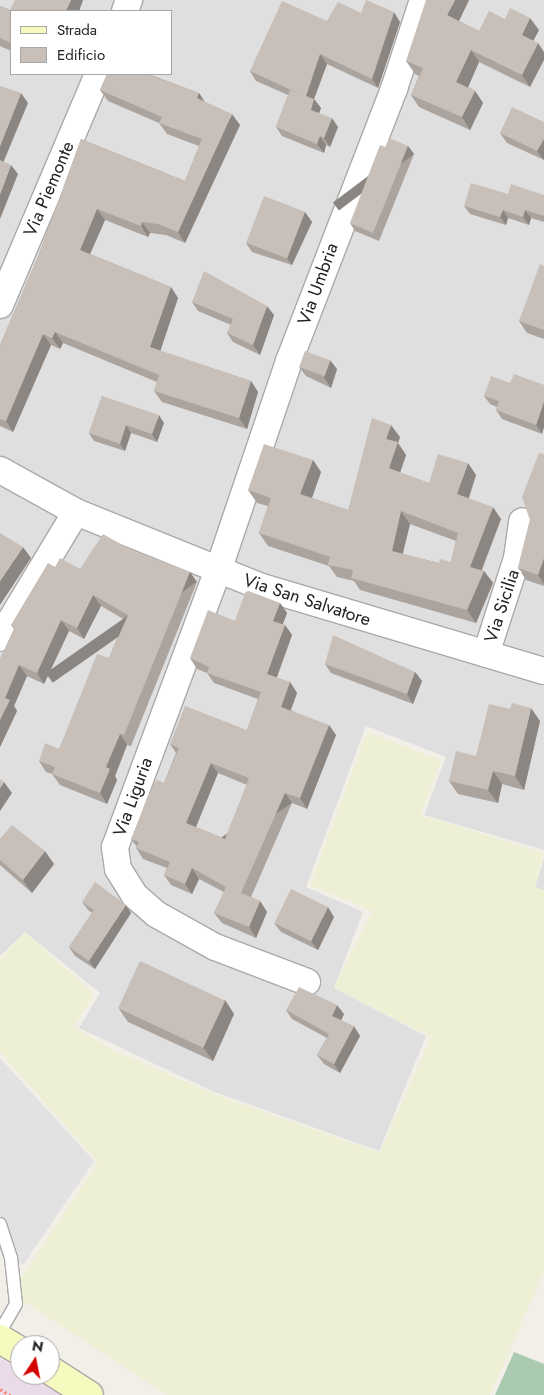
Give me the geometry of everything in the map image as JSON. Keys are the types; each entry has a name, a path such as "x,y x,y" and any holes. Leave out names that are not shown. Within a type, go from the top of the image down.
{"street":[{"name":"Via Umbria","path":"219,570 290,361 394,89 423,0"},
{"name":"Via Piemonte","path":"0,305 98,75"},
{"name":"Via San Salvatore","path":"0,470 76,512 219,570 334,611 544,671"},
{"path":"0,638 76,512"},
{"name":"Via Sicilia","path":"486,654 517,558 532,527"},
{"name":"Via Liguria","path":"219,570 124,819 115,847 118,870 134,896 156,914 215,947 307,982"},
{"path":"60,1376 89,1395"}],"lane":[{"path":"0,1224 11,1258 16,1304 0,1332"}],"path":[{"path":"0,1389 10,1395"}],"shaded area":[{"path":"0,0 544,0 544,850 424,815 446,757 366,726 306,887 363,912 334,988 426,1036 379,1151 212,1091 79,1028 100,993 25,932 0,956"},
{"path":"544,858 544,890 535,888"},
{"path":"0,1058 94,1161 23,1265 0,1251"},
{"path":"0,1358 10,1364 10,1385 45,1385 61,1395 0,1395"}],"green space":[{"path":"367,732 441,760 421,815 544,853 535,887 544,890 544,1272 490,1395 167,1395 11,1293 98,1162 0,1052 0,959 25,932 94,994 74,1027 111,1049 211,1093 380,1153 431,1037 334,988 372,911 310,885"},
{"path":"514,1352 544,1364 544,1395 495,1395"}],"building":[{"path":"15,0 71,0 66,10 10,10"},
{"path":"366,0 394,12 372,79 320,54 306,96 314,99 311,110 332,118 324,138 320,136 317,144 276,127 290,90 300,94 250,71 282,1 327,21 338,2 361,13"},
{"path":"426,0 455,0 447,15 479,31 489,11 505,19 510,8 530,18 522,35 538,43 522,75 471,50 456,82 475,91 462,117 411,95 423,68 406,61"},
{"path":"0,6 10,10 10,43 0,38"},
{"path":"107,75 150,75 199,93 197,98 232,114 178,232 158,224 142,222 141,226 97,209 80,250 171,287 150,347 251,381 239,418 154,391 159,375 55,332 52,338 43,334 6,421 0,419 0,345 39,254 81,139 185,181 202,139 159,123 162,117 100,90"},
{"path":"0,86 21,93 0,146"},
{"path":"512,107 544,122 544,139 537,151 500,133"},
{"path":"389,138 408,146 373,233 350,223 380,145 386,147"},
{"path":"0,160 11,165 0,194"},
{"path":"471,183 508,194 511,184 544,195 544,216 525,210 523,217 503,210 500,217 464,206"},
{"path":"264,196 305,212 287,258 246,243"},
{"path":"540,264 544,266 544,330 519,321"},
{"path":"204,271 267,306 253,345 227,333 233,319 192,302"},
{"path":"305,351 330,360 325,376 299,367"},
{"path":"514,374 544,385 544,401 536,425 496,410 499,401 484,396 491,376 510,383"},
{"path":"102,396 159,415 152,434 126,425 120,444 89,433"},
{"path":"372,418 391,425 386,439 398,442 389,468 429,483 438,454 468,463 457,494 493,507 470,567 484,571 467,610 351,578 353,570 328,565 330,557 259,533 271,498 248,490 264,444 313,460 300,494 348,510","holes":["401,511 458,533 451,562 440,559 439,563 392,551"]},
{"path":"539,453 544,454 544,558 538,575 518,568 530,520 522,497"},
{"path":"0,533 23,547 0,581"},
{"path":"103,534 131,550 190,572 124,735 120,734 106,767 110,769 100,793 52,774 55,767 39,761 45,743 59,749 97,654 109,658 128,615 93,595 77,628 61,620 37,673 19,665 5,698 10,700 0,720 0,659 15,628 11,625 48,563 55,567 60,558 80,569"},
{"path":"246,590 280,603 273,621 285,625 267,674 290,682 281,707 329,725 300,798 285,793 241,893 260,901 249,927 214,913 226,887 192,868 185,884 164,875 170,862 136,848 139,842 131,839 152,787 157,780 164,783 179,748 170,744 185,706 247,730 261,692 207,673 209,667 190,658 208,610 235,621","holes":["211,763 249,778 225,839 186,823"]},
{"path":"333,635 415,672 407,694 325,664"},
{"path":"512,703 531,708 515,776 493,771 488,790 449,781 456,751 476,756 489,704 510,709"},
{"path":"0,779 4,782 0,788"},
{"path":"12,825 45,851 23,880 0,860 0,839"},
{"path":"95,882 126,905 89,961 69,947 94,910 82,902"},
{"path":"291,889 328,907 311,941 274,923"},
{"path":"140,961 225,1001 203,1048 118,1008"},
{"path":"299,987 337,1005 332,1016 354,1026 334,1064 317,1055 329,1034 286,1010"}]}
